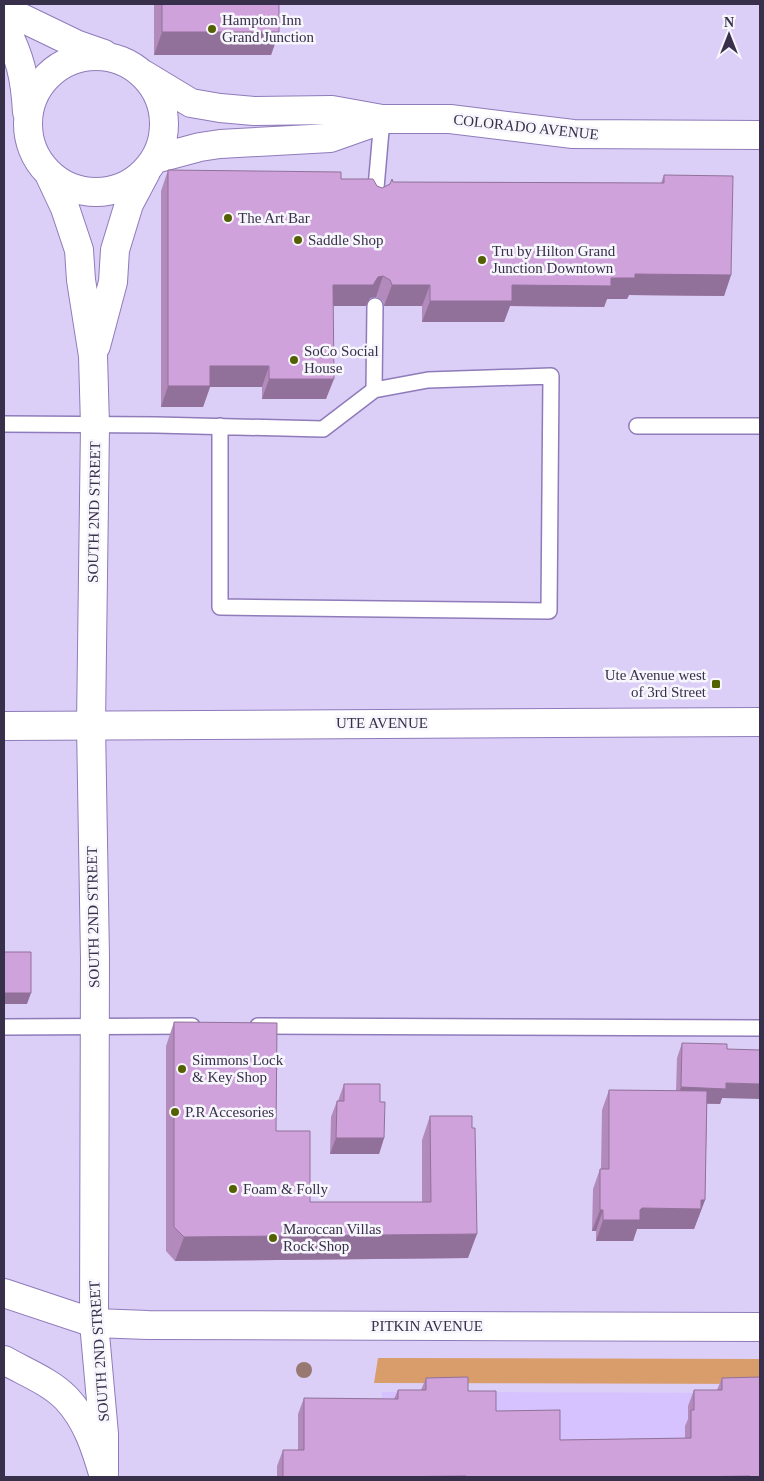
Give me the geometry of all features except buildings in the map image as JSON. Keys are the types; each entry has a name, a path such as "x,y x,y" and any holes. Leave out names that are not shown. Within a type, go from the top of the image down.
{"main road":[{"path":"4,12 22,18 78,45 124,61 143,74 153,86 164,113 163,138 151,164 136,179 110,191 97,192 70,188 50,176 35,156 30,144 26,87 20,60 4,25"},
{"path":"28,113 36,90 55,69 68,61 82,56 112,57"},
{"name":"COLORADO AVENUE","path":"143,74 191,103 254,111 332,110 382,120 450,119 574,134 760,135"},
{"name":"COLORADO AVENUE","path":"151,164 200,147 220,144 330,138 382,120"},
{"name":"SOUTH 2ND STREET","path":"93,356 113,282 115,250 129,204 151,164"},
{"name":"SOUTH 2ND STREET","path":"50,176 66,208 79,250 81,280 93,356 95,425 91,725 95,958 94,1323 104,1434 104,1477"},
{"name":"UTE AVENUE","path":"4,726 760,722"},
{"name":"PITKIN AVENUE","path":"4,1293 94,1323 168,1326 760,1327"},
{"path":"4,1360 45,1382 66,1398 80,1416 94,1442 104,1477"}],"lane":[{"path":"375,199 382,120"},
{"path":"374,390 375,306"},
{"path":"4,424 220,426 323,429 374,390 428,380 551,376 549,611 220,607 220,426"},
{"path":"637,426 760,426"},
{"path":"4,1027 204,1026"},
{"path":"244,1026 760,1028"}],"shaded area":[{"path":"378,1358 760,1359 760,1384 374,1383"},
{"path":"382,1392 760,1393 760,1477 382,1477"}],"place":[{"name":"Hampton Inn Grand Junction","path":"212,29"},
{"name":"The Art Bar","path":"228,218"},
{"name":"Saddle Shop","path":"298,240"},
{"name":"Tru by Hilton Grand Junction Downtown","path":"482,260"},
{"name":"SoCo Social House","path":"294,360"},
{"name":"Ute Avenue west of 3rd Street","path":"716,684"},
{"name":"Simmons Lock & Key Shop","path":"182,1069"},
{"name":"P.R Accesories","path":"175,1112"},
{"name":"Foam & Folly","path":"233,1189"},
{"name":"Maroccan Villas Rock Shop","path":"273,1238"}]}
